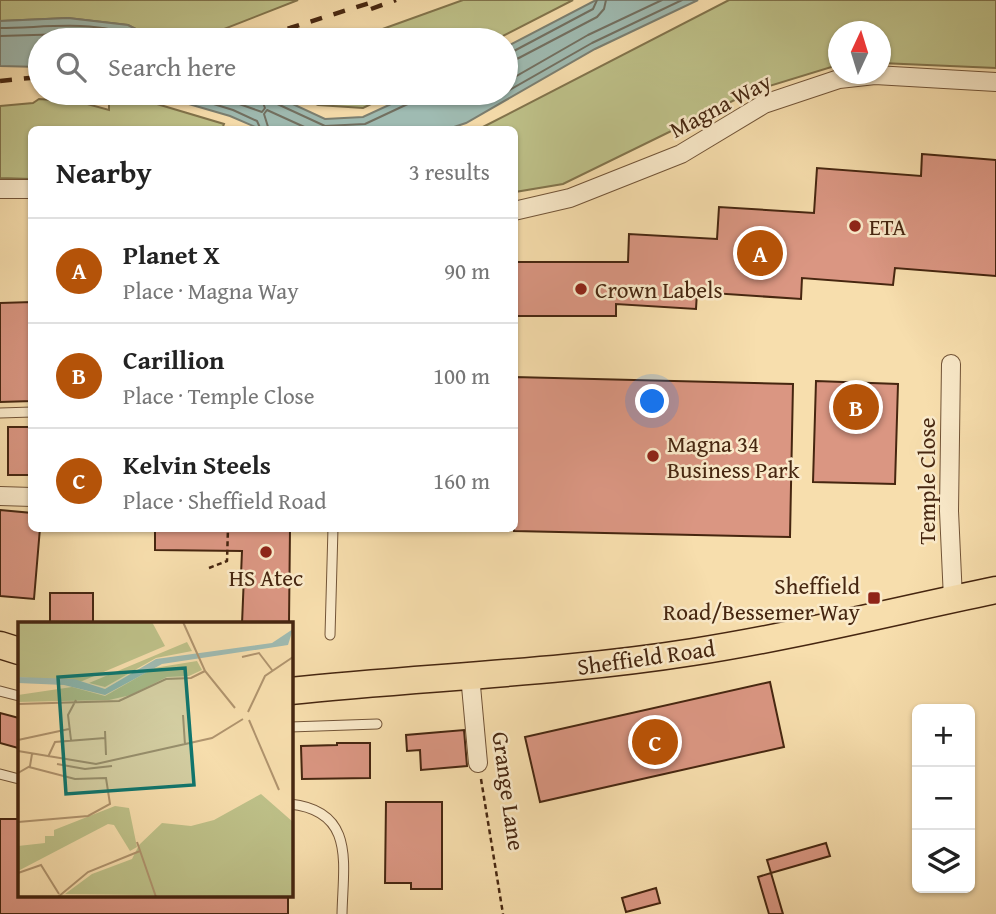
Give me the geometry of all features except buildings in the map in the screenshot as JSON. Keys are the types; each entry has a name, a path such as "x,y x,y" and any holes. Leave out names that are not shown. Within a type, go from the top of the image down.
{"main road":[{"name":"Sheffield Road","path":"292,691 535,672 694,652 996,590"},
{"path":"0,645 18,651"}],"street":[{"name":"Magna Way","path":"518,210 570,198 681,154 764,104 839,79 875,75 996,82"},
{"path":"0,189 28,189"},
{"name":"Temple Close","path":"951,364 949,511 953,599"},
{"path":"0,496 28,497"},
{"name":"Grange Lane","path":"470,676 478,763"}],"lane":[{"path":"0,413 28,412"},
{"path":"330,635 332,532"},
{"path":"0,691 18,696"},
{"path":"292,727 377,724"},
{"path":"0,774 18,779"},
{"path":"292,804 309,806 324,813 334,824 342,844 342,914"}],"path":[{"path":"209,568 227,561 228,532"},
{"name":"Grange Lane","path":"478,763 503,914"}],"green space":[{"path":"0,0 298,0 227,28 134,28 68,18 0,21"},
{"path":"463,0 573,0 518,28 385,28"},
{"path":"729,0 996,0 996,68 891,63 891,21 828,21 828,68 753,91 563,184 518,192 518,126 485,126"},
{"path":"28,103 91,105 109,110 109,105 160,105 224,124 28,126 28,179 0,178 0,106"},
{"path":"318,105 369,105 363,108"}],"water":[{"path":"596,0 698,0 595,49 518,93 518,41"},
{"path":"68,18 134,28 28,28 28,67 0,66 0,21"},
{"path":"192,105 295,105 325,119 363,117 389,105 497,105 457,126 253,126"}],"railway":[{"path":"290,28 379,0"},
{"path":"371,9 396,0"},
{"path":"0,81 28,78"}],"place":[{"name":"ETA","path":"855,226"},
{"name":"Planet X","path":"760,253"},
{"name":"Crown Labels","path":"581,289"},
{"name":"Carillion","path":"856,407"},
{"name":"Magna 34 Business Park","path":"653,456"},
{"name":"HS Atec","path":"266,552"},
{"name":"Sheffield Road/Bessemer Way","path":"874,598"},
{"name":"Kelvin Steels","path":"655,742"}]}
